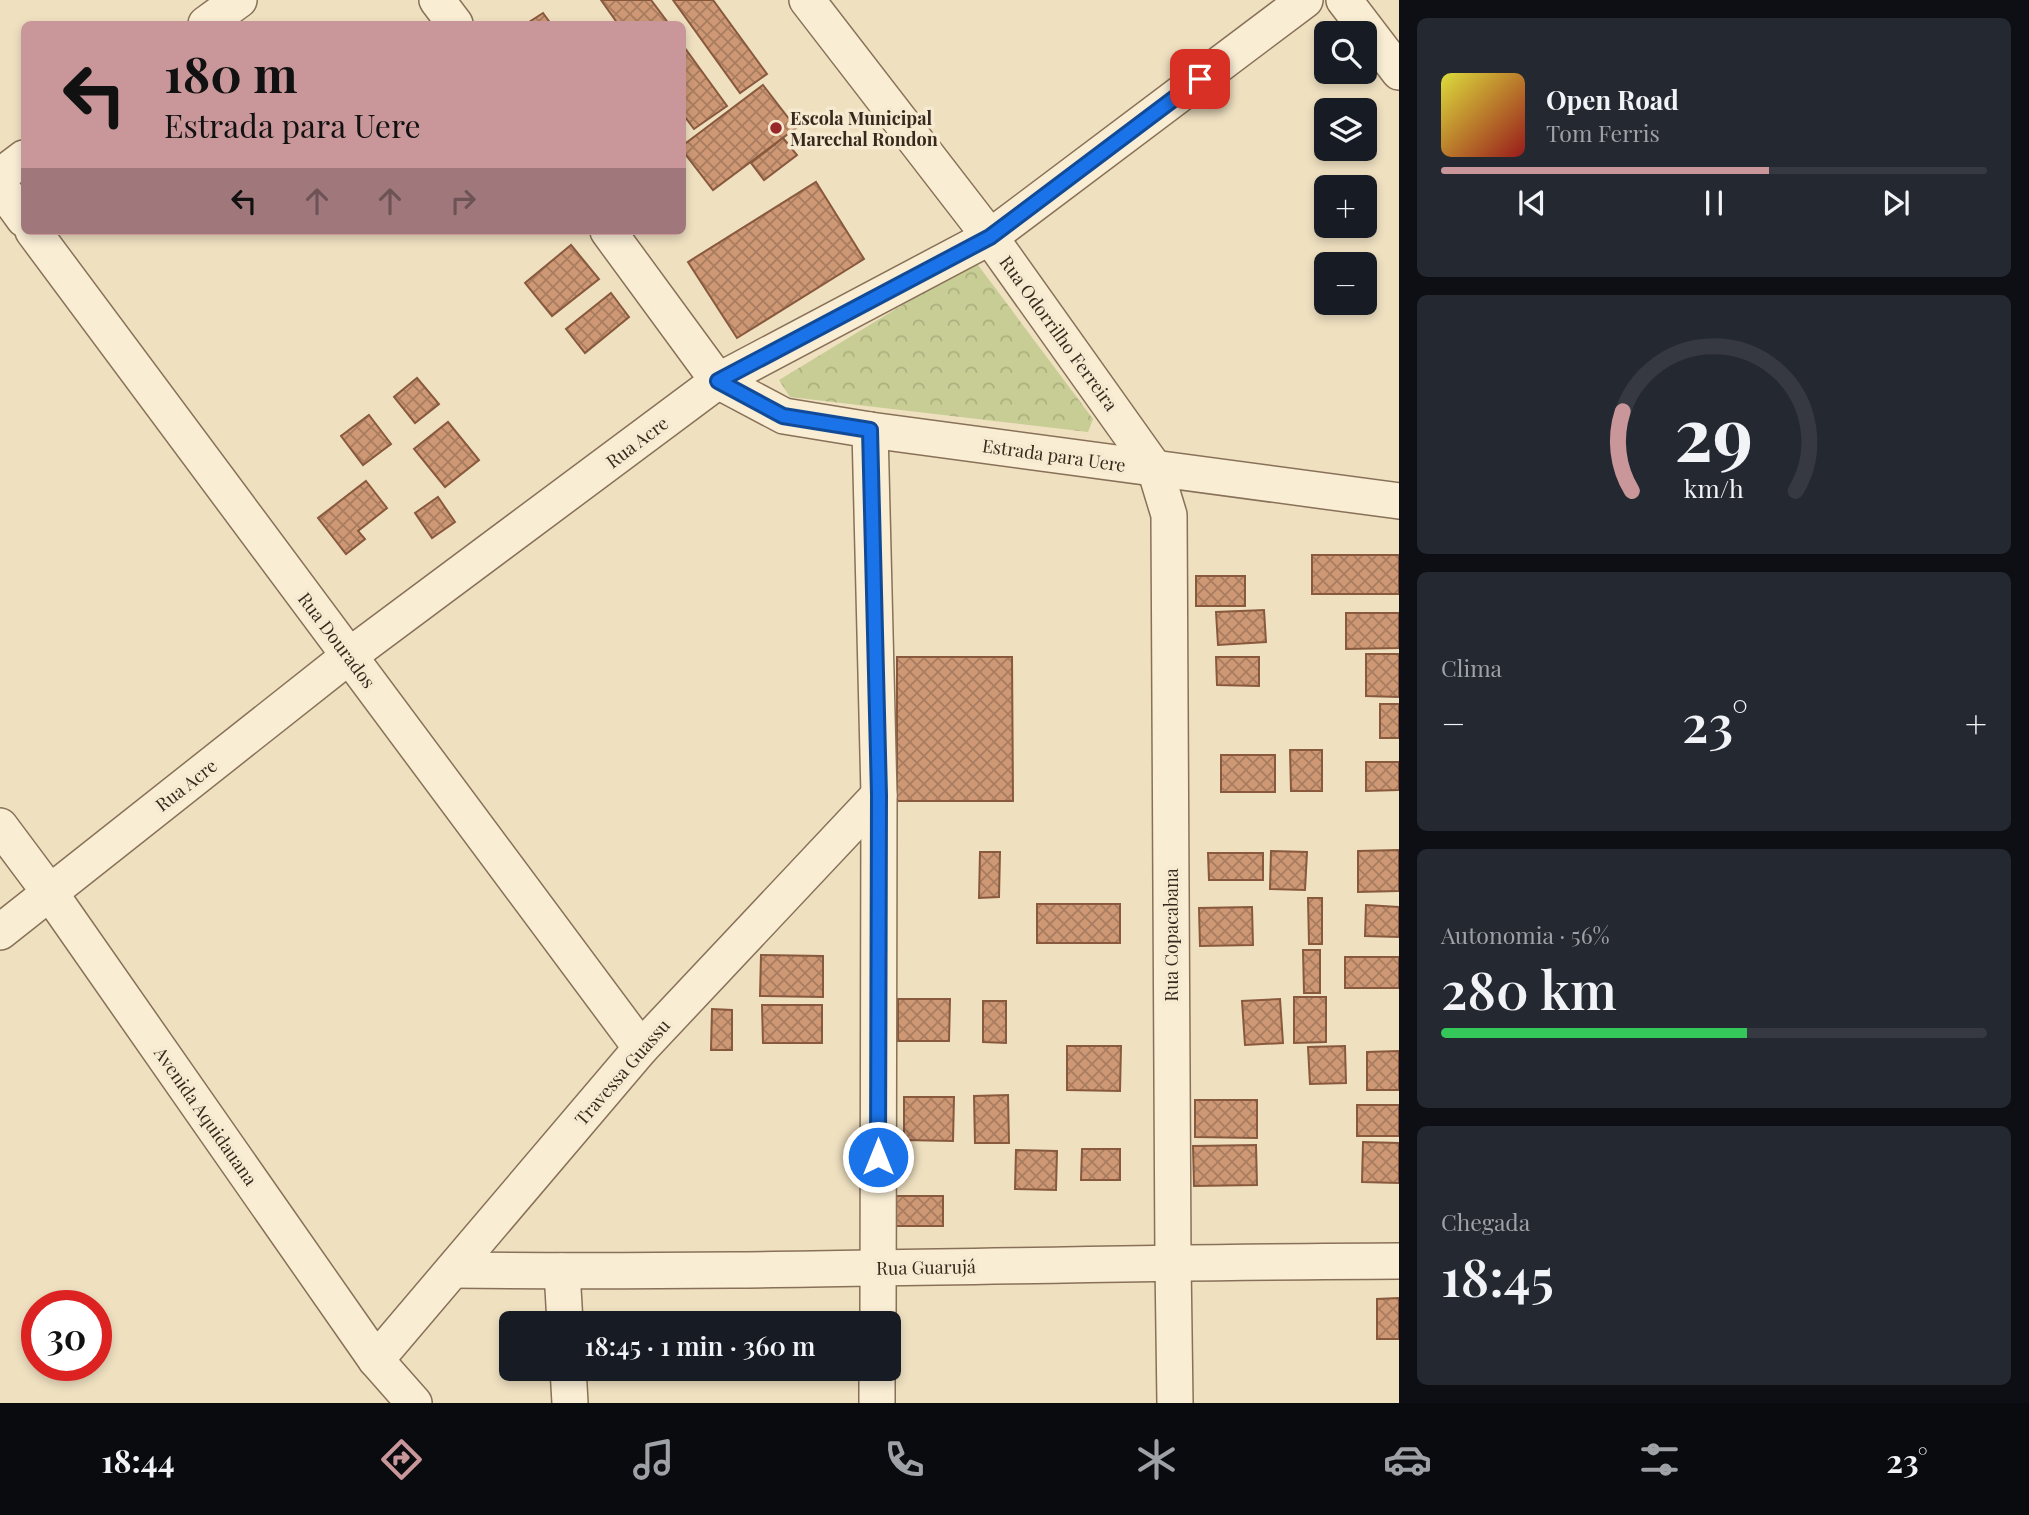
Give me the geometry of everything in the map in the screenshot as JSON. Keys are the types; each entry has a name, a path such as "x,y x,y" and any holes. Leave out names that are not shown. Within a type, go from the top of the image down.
{"street":[{"path":"210,21 239,0"},
{"path":"437,0 453,21"},
{"name":"Rua Odorrilho Ferreira","path":"807,0 990,237 1155,468"},
{"name":"Rua Acre","path":"0,932 349,656 718,381 990,237 1305,0"},
{"path":"1344,0 1399,72"},
{"path":"0,176 21,160"},
{"path":"0,186 21,215"},
{"name":"Rua Dourados","path":"36,235 641,1048"},
{"path":"611,235 718,381"},
{"name":"Estrada para Uere","path":"718,381 783,416 1399,501"},
{"path":"870,430 879,795 877,1311"},
{"name":"Rua Copacabana","path":"1155,468 1169,515 1175,1403"},
{"name":"Travessa Guassu","path":"376,1360 641,1048 879,795"},
{"name":"Avenida Aquidauana","path":"0,826 50,893 376,1360 409,1401"},
{"name":"Rua Guarujá","path":"453,1270 878,1269 1172,1262 1399,1261"},
{"path":"562,1271 564,1311"},
{"path":"569,1381 570,1403"},
{"path":"877,1381 877,1403"}],"green space":[{"path":"975,261 1093,419 1088,432 790,397 779,380"}],"building":[{"path":"601,0 651,0 667,21 616,21"},
{"path":"673,0 713,0 767,74 740,93"},
{"path":"543,13 549,21 531,21"},
{"path":"686,50 727,106 694,129 686,118"},
{"path":"763,85 796,128 713,190 686,155 686,143"},
{"path":"783,138 797,155 764,180 751,163"},
{"path":"816,182 864,259 737,338 688,262"},
{"path":"571,245 599,279 552,316 525,283"},
{"path":"611,293 629,317 585,353 566,329"},
{"path":"417,378 439,404 415,423 394,397"},
{"path":"369,415 391,444 363,465 341,436"},
{"path":"448,422 479,460 445,487 414,449"},
{"path":"366,481 387,508 358,531 365,539 346,554 318,518"},
{"path":"438,497 455,522 432,538 415,513"},
{"path":"1312,555 1399,555 1399,594 1312,594"},
{"path":"1196,576 1245,576 1245,606 1196,606"},
{"path":"1264,610 1266,642 1218,645 1216,612"},
{"path":"1346,613 1399,613 1399,648 1346,649"},
{"path":"1366,654 1399,654 1399,697 1366,696"},
{"path":"897,657 1012,657 1013,801 897,801"},
{"path":"1216,657 1259,657 1259,686 1217,685"},
{"path":"1380,704 1399,704 1399,738 1380,738"},
{"path":"1290,750 1322,750 1322,791 1291,791"},
{"path":"1221,755 1275,755 1275,792 1221,792"},
{"path":"1366,762 1399,762 1399,790 1366,791"},
{"path":"1399,850 1399,891 1358,892 1358,851"},
{"path":"1271,851 1307,852 1305,890 1270,889"},
{"path":"980,852 1000,852 999,897 979,898"},
{"path":"1208,853 1263,853 1263,880 1209,880"},
{"path":"1308,898 1322,898 1322,944 1309,944"},
{"path":"1037,904 1120,904 1120,943 1037,943"},
{"path":"1366,905 1399,907 1399,937 1365,936"},
{"path":"1252,907 1253,945 1200,946 1199,908"},
{"path":"1303,950 1320,950 1320,993 1304,993"},
{"path":"761,955 823,956 823,997 760,996"},
{"path":"1345,957 1399,957 1399,988 1345,988"},
{"path":"1294,997 1326,997 1326,1042 1294,1043"},
{"path":"898,999 950,999 949,1041 898,1041"},
{"path":"1280,999 1283,1043 1245,1045 1242,1001"},
{"path":"983,1001 1006,1001 1006,1043 983,1042"},
{"path":"762,1005 822,1005 822,1043 763,1043"},
{"path":"712,1009 732,1010 732,1050 711,1050"},
{"path":"1067,1046 1121,1046 1120,1091 1067,1090"},
{"path":"1345,1046 1346,1083 1310,1084 1308,1047"},
{"path":"1399,1051 1399,1090 1367,1090 1367,1052"},
{"path":"1008,1095 1009,1143 975,1143 974,1096"},
{"path":"904,1097 954,1097 953,1141 904,1140"},
{"path":"1195,1100 1257,1100 1257,1138 1195,1137"},
{"path":"1357,1105 1399,1105 1399,1136 1357,1136"},
{"path":"1363,1142 1399,1143 1399,1183 1362,1182"},
{"path":"1256,1145 1257,1185 1194,1186 1193,1146"},
{"path":"1082,1149 1120,1149 1120,1180 1081,1180"},
{"path":"1016,1150 1057,1151 1056,1190 1015,1189"},
{"path":"893,1196 943,1196 943,1226 893,1226"},
{"path":"1399,1298 1399,1339 1377,1339 1377,1299"}],"place":[{"name":"Escola Municipal Marechal Rondon","path":"776,128"}],"route":[{"path":"878,1157 879,795 870,430 783,416 718,381 990,237 1200,79"}]}
